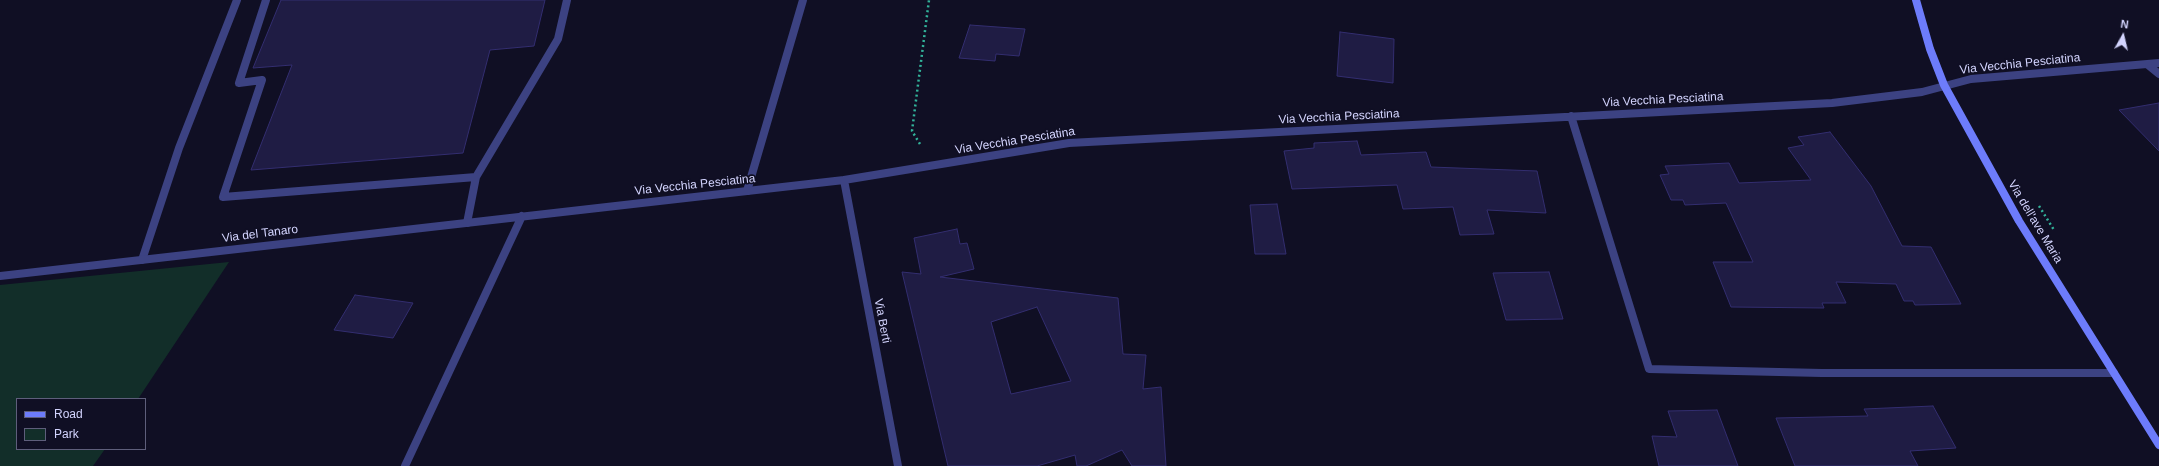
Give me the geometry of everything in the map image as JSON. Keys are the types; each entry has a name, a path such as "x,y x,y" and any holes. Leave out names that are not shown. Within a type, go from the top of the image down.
{"street":[{"path":"142,260 179,148 237,0"},
{"path":"266,0 239,83 262,80 222,197 476,177"},
{"path":"467,223 476,177 558,40 567,0"},
{"path":"748,191 803,0"},
{"name":"Via dell'ave Maria","path":"1916,0 1930,49 1944,85 2019,221 2159,445"},
{"name":"Via Vecchia Pesciatina","path":"522,216 844,180 1069,143 1832,103 1922,92 1971,79 2159,63"},
{"path":"2148,65 2159,74"},
{"path":"1571,116 1649,369 1822,373 2114,374"},
{"name":"Via Berti","path":"844,180 898,466"},
{"path":"405,466 522,216"},
{"name":"Via del Tanaro","path":"0,276 522,216"}],"path":[{"path":"929,0 912,131 933,166"},
{"path":"2038,206 2055,232"}],"green space":[{"path":"229,262 139,398 16,398 16,450 104,450 93,466 0,466 0,285"}],"building":[{"path":"281,0 545,0 534,46 490,50 463,153 251,170 292,65 253,68"},
{"path":"970,25 1025,29 1019,56 996,54 995,61 959,58"},
{"path":"1340,32 1394,39 1393,83 1337,76"},
{"path":"2159,103 2159,151 2119,110"},
{"path":"1830,132 1871,186 1902,246 1931,247 1961,304 1915,305 1913,301 1904,301 1896,284 1836,282 1846,303 1822,303 1824,308 1731,307 1713,262 1753,262 1726,203 1685,205 1683,200 1671,200 1660,175 1669,174 1665,166 1729,163 1739,183 1811,180 1788,148 1804,145 1798,137"},
{"path":"1357,141 1361,155 1426,152 1431,167 1537,171 1546,213 1487,210 1494,234 1460,235 1453,207 1403,209 1397,185 1292,189 1284,151 1314,148 1314,143"},
{"path":"1277,204 1286,254 1255,254 1250,205"},
{"path":"957,229 960,244 967,243 974,269 940,277 1118,298 1123,354 1146,355 1143,389 1161,387 1166,466 1132,466 1122,450 1086,466 1077,466 1075,455 1037,466 948,466 902,272 921,274 914,238","holes":["1037,307 1071,381 1011,394 991,322"]},
{"path":"1549,272 1563,319 1506,320 1493,273"},
{"path":"355,295 413,303 393,338 334,330"},
{"path":"1933,406 1956,448 1910,451 1918,466 1795,466 1776,418 1868,416 1864,409"},
{"path":"1717,410 1738,466 1659,466 1652,436 1677,437 1668,411"}]}
